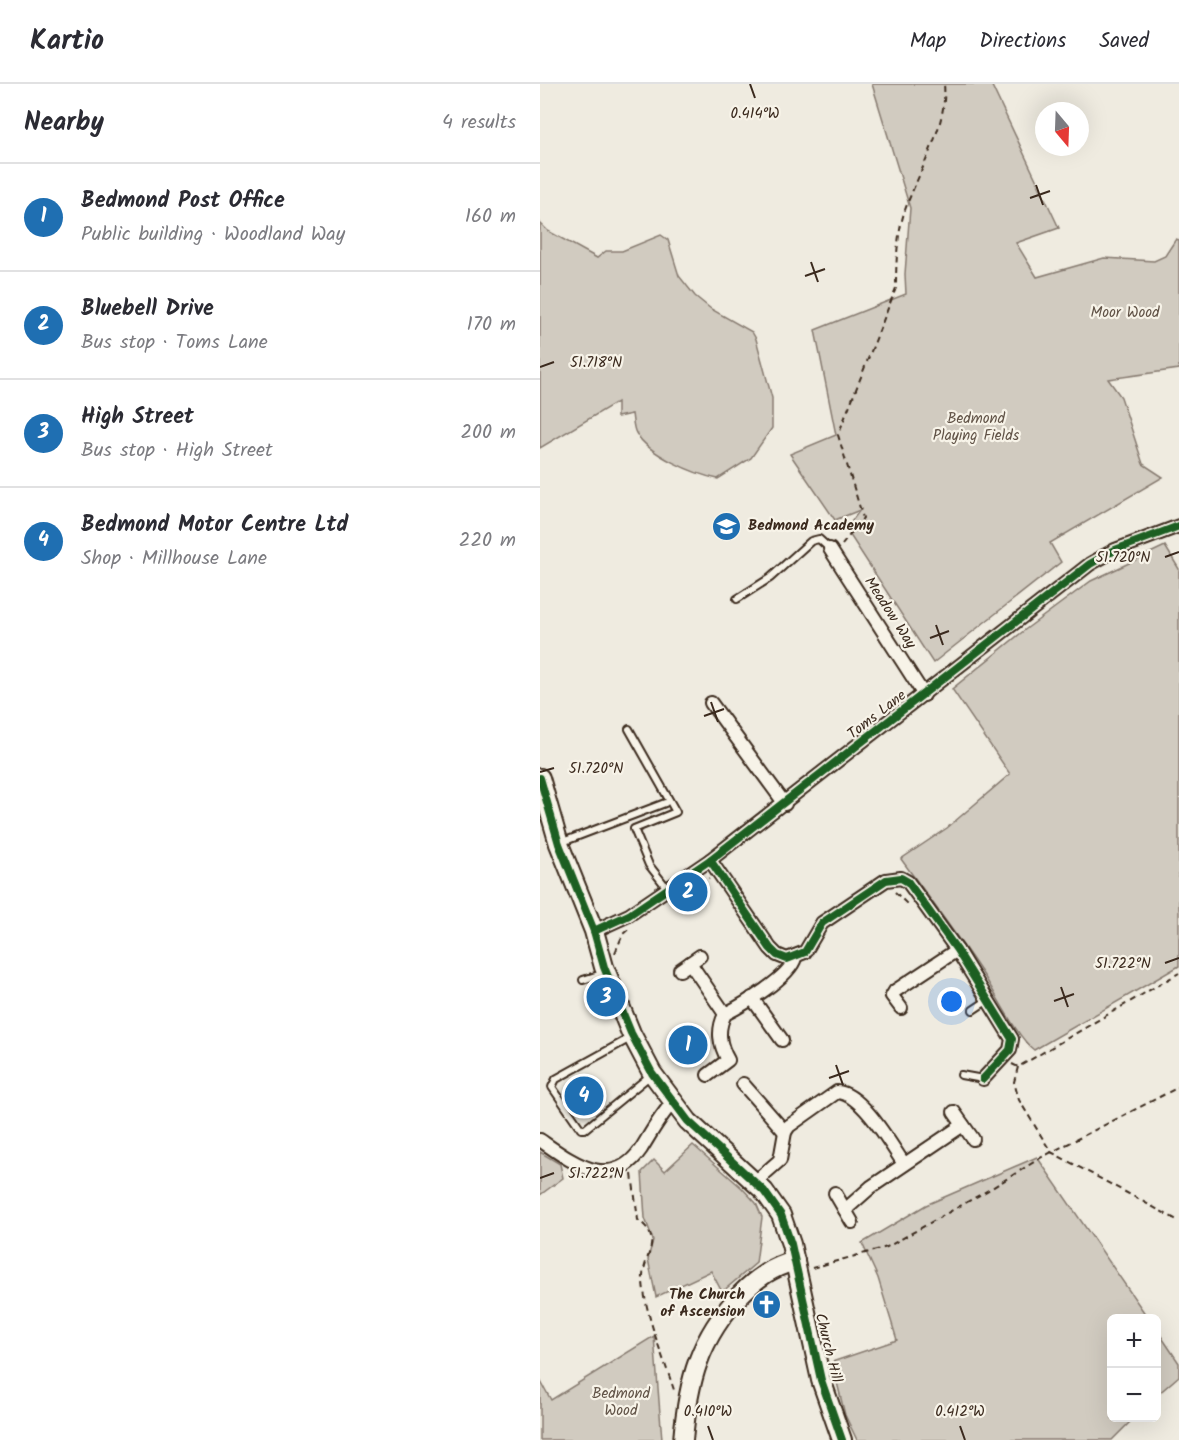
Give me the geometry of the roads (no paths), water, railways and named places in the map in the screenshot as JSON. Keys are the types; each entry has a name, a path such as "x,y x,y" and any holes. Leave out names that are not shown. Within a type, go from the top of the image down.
{"street":[{"name":"Toms Lane","path":"594,931 628,915 710,860 785,804 1090,564 1115,550 1179,526"},
{"name":"Meadow Way","path":"832,552 924,695"},
{"path":"711,703 785,804"},
{"name":"Church Hill","path":"540,778 559,844 594,931 604,968 652,1074 688,1121 755,1182 781,1215 796,1266 821,1380 842,1440"},
{"path":"710,860 770,948 782,958 795,958 805,952 822,923 886,880 902,878 908,882 957,950 1012,1039 1012,1045 983,1079"},
{"path":"901,1008 892,996 895,992 957,950"},
{"path":"708,1075 728,1060 720,1041 720,1031 725,1014 752,998 791,968 795,958"},
{"path":"690,963 725,1014"},
{"path":"752,998 782,1040"},
{"path":"743,1084 785,1132"},
{"path":"755,1182 780,1160 785,1132 831,1095 842,1092 870,1115 904,1164"},
{"path":"540,1140 582,1167 598,1172 615,1170 631,1161 673,1102"},
{"path":"954,1112 973,1139"},
{"path":"845,1210 904,1164 963,1125"},
{"path":"835,1193 852,1222"},
{"path":"683,1440 686,1399 704,1342 730,1306 753,1282 769,1270 796,1266"}],"lane":[{"path":"737,599 770,578 811,541 819,539 832,552"},
{"path":"629,729 676,812 634,829 649,865 668,889"},
{"path":"559,844 665,803"},
{"path":"584,980 604,968"},
{"path":"973,1010 989,1000"},
{"path":"633,1036 556,1079 552,1088 581,1129 585,1129 652,1074"},
{"path":"961,1075 983,1079"}],"place":[{"name":"Bedmond Academy","path":"727,526"},
{"name":"Bluebell Drive","path":"688,892"},
{"name":"High Street","path":"606,997"},
{"name":"Bedmond Post Office","path":"688,1045"},
{"name":"Bedmond Motor Centre Ltd","path":"584,1096"},
{"name":"The Church of Ascension","path":"766,1304"}],"park label":[{"name":"Moor Wood","path":"1125,313"},
{"name":"Bedmond Playing Fields","path":"976,428"},
{"name":"Bedmond Wood","path":"621,1402"}]}
